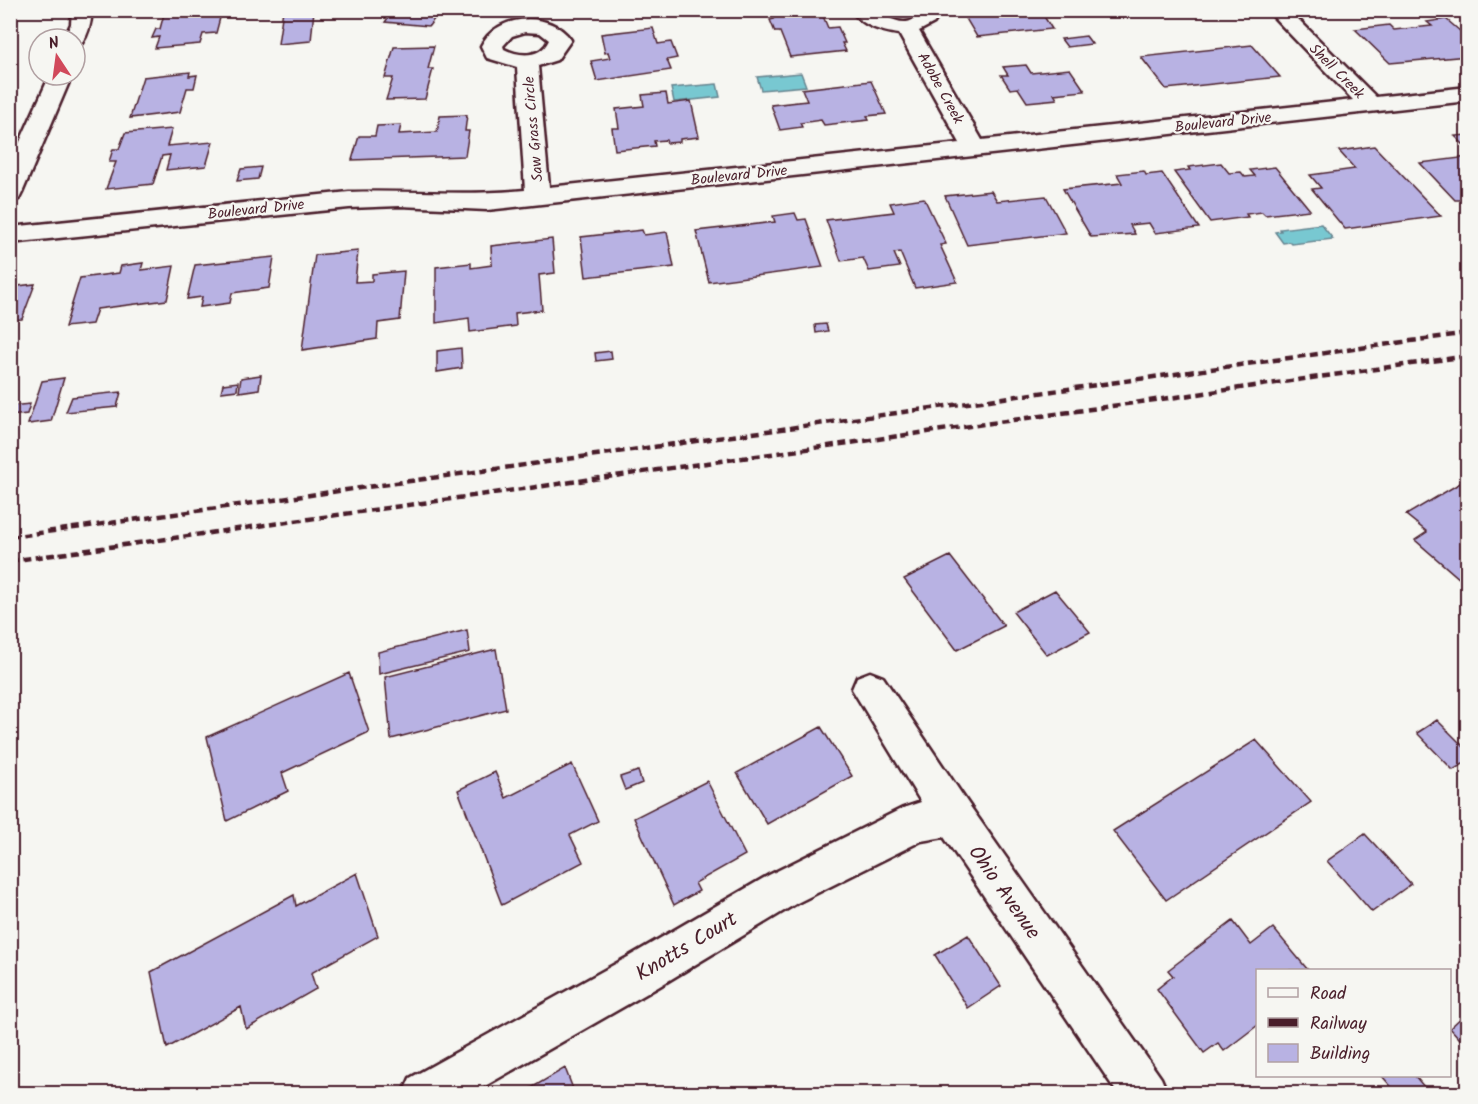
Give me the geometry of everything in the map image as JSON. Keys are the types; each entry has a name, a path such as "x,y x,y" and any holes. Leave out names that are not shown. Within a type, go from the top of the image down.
{"street":[{"path":"80,27 82,10"},
{"path":"861,10 866,18 878,25 906,27"},
{"name":"Adobe Creek","path":"932,10 930,18 921,24 906,27 975,149"},
{"name":"Shell Creek","path":"1277,10 1371,105"},
{"name":"Saw Grass Circle","path":"527,62 538,196"},
{"path":"10,193 56,87"},
{"name":"Boulevard Drive","path":"10,235 349,200 400,198 487,202 1467,94"},
{"name":"Ohio Avenue","path":"870,689 953,816 1144,1094"},
{"name":"Knotts Court","path":"426,1094 643,972 783,889 917,822 953,816"}],"water":[{"path":"801,73 806,86 761,90 757,77"},
{"path":"717,84 720,97 674,102 671,88"},
{"path":"1321,224 1333,239 1283,243 1275,232 1281,231 1280,229"}],"building":[{"path":"165,10 209,10 208,15 221,14 216,33 203,34 200,44 155,48 159,37 152,38 156,29 160,29"},
{"path":"283,10 314,10 311,41 278,44"},
{"path":"394,10 452,10 448,16 437,15 429,26 385,22"},
{"path":"829,10 823,16 828,28 838,27 846,51 790,57 780,32 775,32 770,20 774,19 770,11"},
{"path":"985,10 1040,10 1052,29 977,37 965,17 987,15"},
{"path":"1164,10 1203,10 1205,12 1168,15"},
{"path":"1446,19 1468,38 1468,56 1390,63 1355,29 1389,25 1394,30 1432,26 1427,22"},
{"path":"653,28 658,44 671,42 677,58 667,60 671,70 597,81 591,61 610,58 608,52 605,53 601,34"},
{"path":"1086,36 1092,44 1067,47 1061,39"},
{"path":"1252,45 1280,77 1166,89 1141,57"},
{"path":"434,46 428,69 433,69 425,99 386,100 393,78 385,78 394,47"},
{"path":"1026,65 1031,73 1070,69 1085,91 1054,94 1057,99 1027,102 1018,88 1010,89 1001,75 1008,75 1003,67"},
{"path":"190,72 189,76 197,75 194,88 187,88 180,112 130,118 143,77"},
{"path":"871,81 886,114 867,116 869,120 824,125 821,120 800,123 802,127 780,130 771,105 807,101 802,89"},
{"path":"666,93 668,104 691,101 699,137 680,139 680,142 654,141 655,146 615,150 612,128 619,128 616,109 644,106 642,95"},
{"path":"467,115 465,131 469,131 465,156 352,160 359,136 375,136 377,126 401,125 399,134 437,132 440,116"},
{"path":"172,129 167,146 213,142 206,166 166,170 170,155 162,156 153,184 106,189 116,162 109,162 113,149 119,149 125,133"},
{"path":"1468,135 1468,149 1455,136"},
{"path":"1374,146 1441,216 1345,229 1312,189 1321,188 1310,175 1355,169 1339,151"},
{"path":"1468,157 1468,208 1460,200 1455,200 1420,163"},
{"path":"1221,163 1229,173 1241,172 1245,177 1255,176 1250,170 1275,167 1310,210 1265,215 1262,212 1246,214 1248,217 1210,222 1174,172 1190,170 1188,167"},
{"path":"261,167 258,179 237,181 241,169"},
{"path":"1144,171 1146,175 1162,173 1199,228 1155,233 1149,223 1130,225 1135,234 1091,237 1063,189 1122,183 1117,174"},
{"path":"991,191 997,201 1046,196 1066,233 967,245 945,196"},
{"path":"924,198 946,244 940,245 957,282 915,288 900,252 894,253 900,267 869,271 863,258 841,261 826,220 894,212 890,203"},
{"path":"795,213 798,220 806,219 823,267 709,282 696,231 775,222 773,216"},
{"path":"642,230 644,235 667,232 674,267 586,277 581,237"},
{"path":"552,239 555,273 539,275 542,310 515,313 516,326 470,332 469,318 436,323 436,267 471,263 471,268 492,265 491,246"},
{"path":"358,251 355,282 372,281 372,274 404,271 400,320 378,323 377,339 302,350 315,255"},
{"path":"274,257 269,288 232,293 230,303 200,307 202,297 187,299 195,265"},
{"path":"143,263 141,270 174,266 167,300 97,309 92,324 65,327 80,278 119,273 121,266"},
{"path":"35,284 22,319 10,320 10,287"},
{"path":"826,324 828,331 816,333 815,325"},
{"path":"461,348 462,368 437,372 437,351"},
{"path":"611,351 612,359 596,361 595,353"},
{"path":"261,375 259,389 239,392 241,378"},
{"path":"64,378 51,421 28,424 42,381"},
{"path":"238,382 237,390 221,392 223,384"},
{"path":"121,392 117,407 66,412 72,397"},
{"path":"30,404 27,414 10,416 10,406"},
{"path":"1462,482 1468,487 1468,586 1415,540 1427,532 1406,515"},
{"path":"950,556 1004,626 957,650 904,579"},
{"path":"1055,590 1090,632 1047,655 1013,612"},
{"path":"467,630 470,652 379,674 378,652"},
{"path":"496,649 506,709 391,739 385,677"},
{"path":"349,673 369,732 282,773 288,791 227,821 207,737"},
{"path":"1437,720 1468,751 1468,761 1453,770 1417,733"},
{"path":"821,727 852,776 767,824 737,773"},
{"path":"1256,740 1311,802 1166,900 1113,831"},
{"path":"572,764 598,821 570,835 583,862 502,905 458,790 495,772 506,798"},
{"path":"638,771 642,783 625,790 620,777"},
{"path":"707,781 745,855 695,883 699,891 674,905 634,818"},
{"path":"1365,834 1411,884 1372,912 1327,861"},
{"path":"357,873 378,936 311,973 316,989 246,1029 241,1007 167,1048 151,972 294,895 296,906"},
{"path":"1233,921 1251,945 1273,928 1307,969 1256,969 1256,1027 1224,1051 1218,1043 1204,1053 1157,989 1173,976 1168,970"},
{"path":"968,935 1001,986 968,1008 935,955"},
{"path":"1468,1011 1468,1048 1451,1029"},
{"path":"565,1068 575,1094 521,1094"},
{"path":"1383,1077 1416,1077 1430,1094 1392,1094 1395,1091"}],"railway":[{"path":"10,537 1468,333"},
{"path":"10,561 1468,356"}]}
